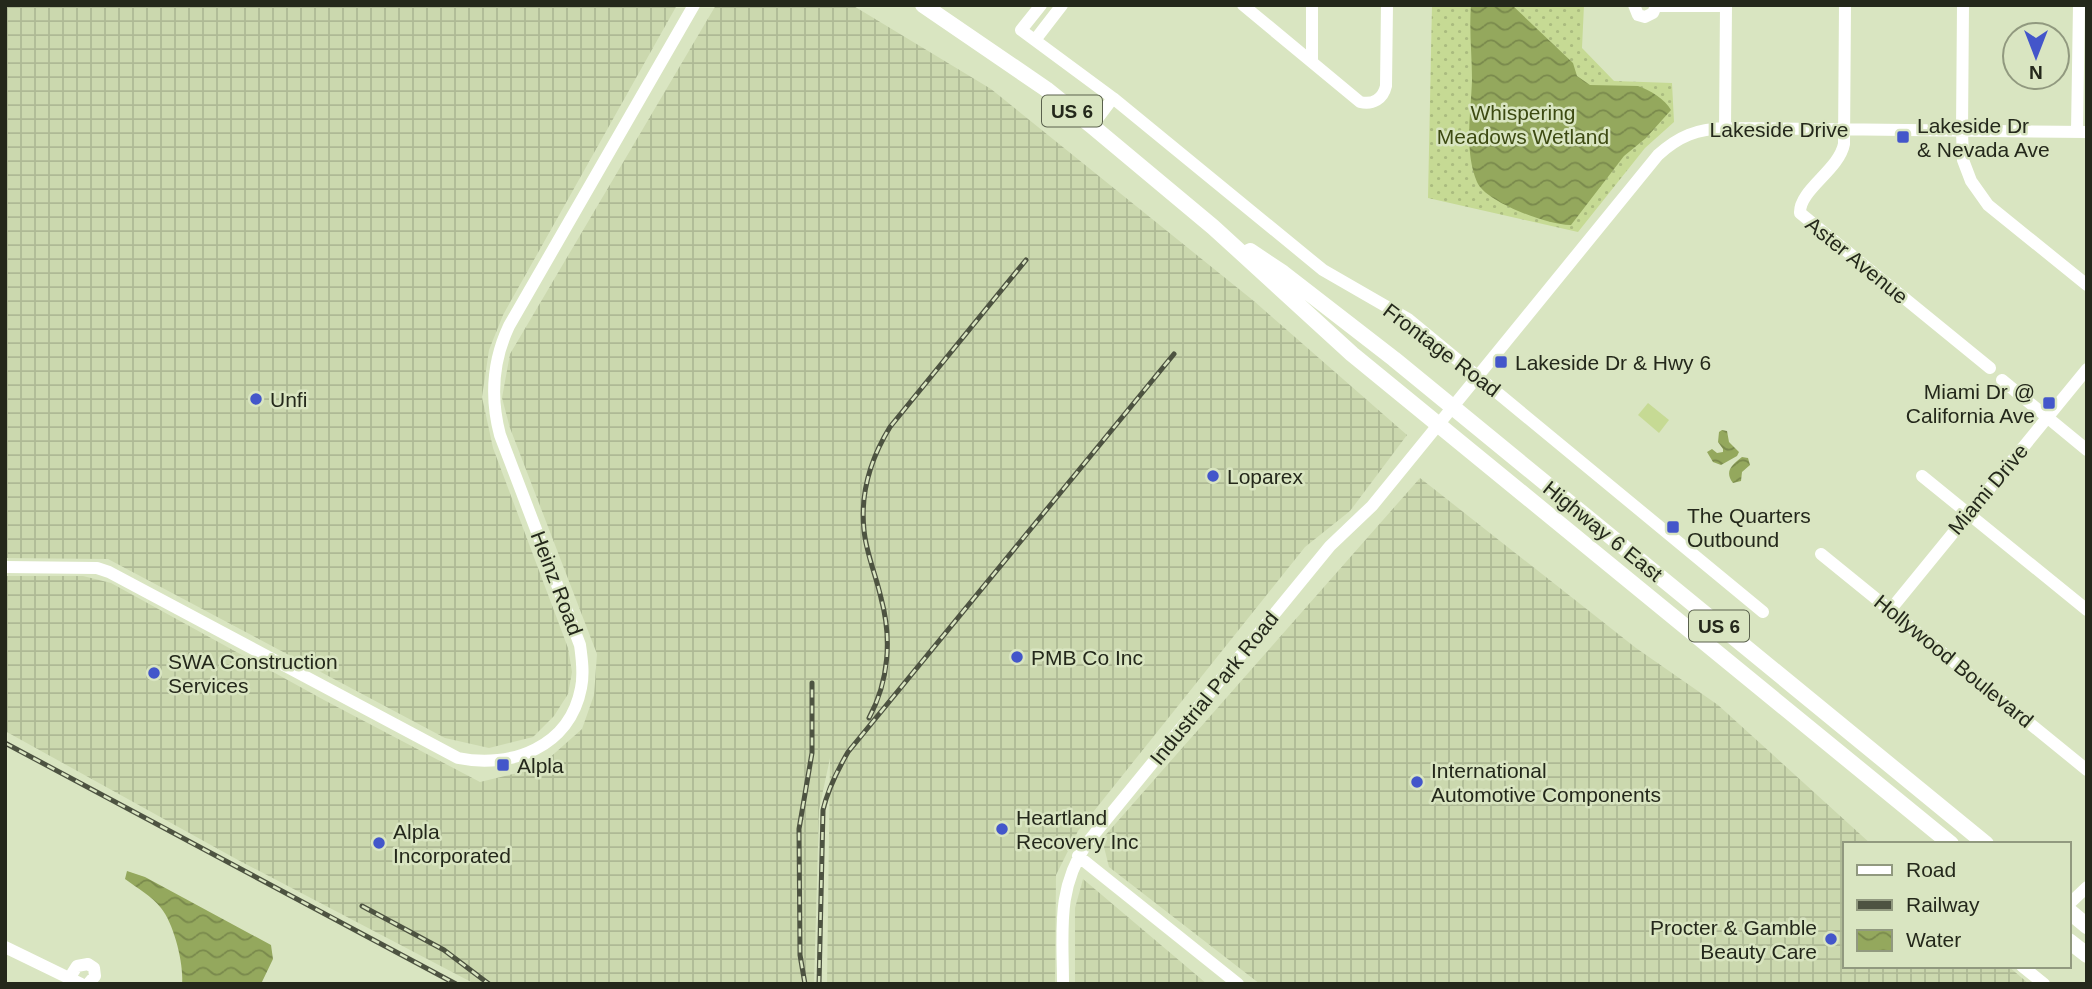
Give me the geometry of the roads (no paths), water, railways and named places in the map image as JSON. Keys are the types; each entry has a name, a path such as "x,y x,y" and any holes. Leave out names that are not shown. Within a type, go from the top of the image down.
{"main road":[{"name":"Highway 6 East","path":"923,5 1046,89 1092,126 1213,227 1352,354 1949,842"},
{"name":"Highway 6 East","path":"1213,227 1283,272 1984,842"},
{"path":"2071,913 2087,926"},
{"path":"2071,943 2087,955"}],"street":[{"name":"Heinz Road","path":"5,567 97,568 109,572 458,758 501,761 533,751 554,737 574,709 581,689 583,674 580,645 500,435 493,402 494,371 509,326 694,5"},
{"name":"Frontage Road","path":"1041,5 1021,30 1114,99 1323,270 1408,319 1763,612"},
{"path":"1035,40 1062,5"},
{"path":"1243,5 1360,102 1376,101 1385,92 1387,5"},
{"path":"1312,5 1312,62"},
{"path":"1634,5 1638,15 1645,17 1653,13 1656,6 1726,6 1725,128"},
{"name":"Aster Avenue","path":"1845,5 1842,154 1802,201 1800,213 1990,368"},
{"path":"1963,5 1963,160 1971,181 1988,205 2087,285"},
{"path":"2079,5 2082,132"},
{"path":"1092,126 1114,99"},
{"name":"Lakeside Drive","path":"1439,425 1658,155 1693,131 1725,128 2082,132"},
{"name":"Miami Drive","path":"1891,609 2087,369"},
{"path":"2001,380 2087,450"},
{"name":"Industrial Park Road","path":"1063,984 1062,914 1068,879 1079,856 1330,546 1372,506 1439,425"},
{"path":"1922,476 2087,610"},
{"name":"Hollywood Boulevard","path":"1821,554 2087,770"},
{"path":"1079,856 1238,984"},
{"path":"2071,902 2087,887"},
{"path":"5,947 76,981 77,965 88,964 94,968 95,976 88,984"},
{"path":"2024,968 2044,984"}],"water":[{"name":"Whispering Meadows Wetland","path":"1471,5 1512,5 1573,63 1577,76 1590,85 1638,86 1657,95 1671,110 1646,138 1624,156 1571,225 1549,222 1505,205 1482,190 1477,182 1469,145"},
{"path":"1727,431 1729,442 1739,452 1721,465 1713,462 1707,452 1712,449 1717,453 1723,452 1718,442 1719,432"},
{"path":"1742,457 1748,458 1750,465 1742,472 1741,481 1733,483 1729,472"},
{"path":"127,871 145,877 271,945 273,959 261,984 182,984 180,955 166,915 149,896 125,879"}],"railway":[{"path":"869,718 881,689 887,659 887,628 864,530 865,489 872,463 890,427 1026,260"},
{"path":"819,984 823,810 830,787 844,759 1174,354"},
{"path":"805,984 800,955 799,829 812,753 812,683"},
{"path":"5,743 456,984"},
{"path":"362,906 444,950 489,984"}],"place":[{"name":"Lakeside Dr & Nevada Ave","path":"1903,137"},
{"name":"Lakeside Dr & Hwy 6","path":"1501,362"},
{"name":"Unfi","path":"256,399"},
{"name":"Miami Dr @ California Ave","path":"2049,403"},
{"name":"Loparex","path":"1213,476"},
{"name":"The Quarters Outbound","path":"1673,527"},
{"name":"PMB Co Inc","path":"1017,657"},
{"name":"SWA Construction Services","path":"154,673"},
{"name":"Alpla","path":"503,765"},
{"name":"International Automotive Components","path":"1417,782"},
{"name":"Heartland Recovery Inc","path":"1002,829"},
{"name":"Alpla Incorporated","path":"379,843"},
{"name":"Procter & Gamble Beauty Care","path":"1831,939"}]}
